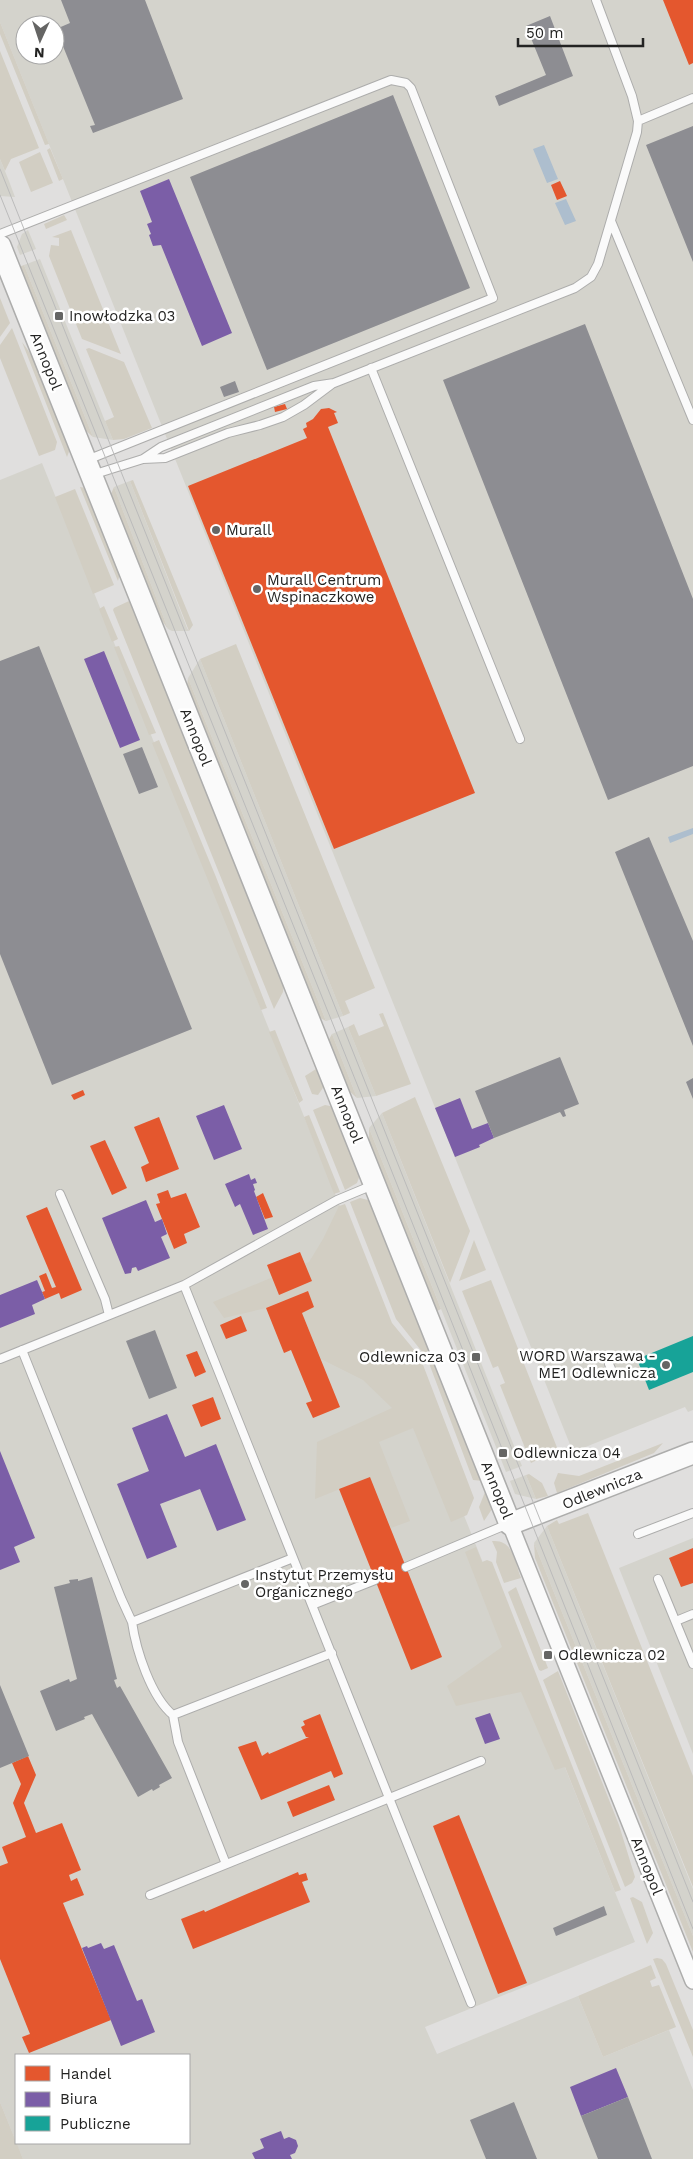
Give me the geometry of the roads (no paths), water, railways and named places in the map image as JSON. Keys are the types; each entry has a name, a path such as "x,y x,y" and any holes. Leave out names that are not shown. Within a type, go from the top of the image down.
{"street":[{"name":"Annopol","path":"0,246 693,1981"},
{"name":"Odlewnicza","path":"510,1524 693,1453"}],"lane":[{"path":"143,459 162,447 314,386 334,383 576,288 591,276 596,270 611,221 637,132 638,121 632,96 596,0"},
{"path":"0,234 391,80 406,83 411,88 494,298 89,468"},
{"path":"638,121 693,98"},
{"path":"611,221 693,420"},
{"path":"371,368 520,739"},
{"path":"89,468 143,459 165,458 228,433 283,417 304,405 334,383"},
{"path":"0,1359 184,1286 336,1200 375,1185"},
{"path":"60,1194 105,1299 109,1315"},
{"path":"184,1286 471,2003"},
{"path":"22,1350 132,1622 137,1648 158,1700 173,1715 178,1742 226,1864"},
{"path":"638,1534 693,1513"},
{"path":"406,1567 484,1533 510,1524"},
{"path":"132,1622 293,1558"},
{"path":"658,1579 693,1664"},
{"path":"312,1605 375,1580"},
{"path":"676,1622 693,1614"},
{"path":"173,1715 332,1653"},
{"path":"150,1895 481,1761"}],"water":[{"path":"544,145 558,179 547,183 533,149"},
{"path":"566,199 576,221 565,225 555,203"},
{"path":"693,828 693,834 670,843 668,837"}],"tram line":[{"path":"0,169 693,1902"},
{"path":"0,195 367,1109 693,1929"}],"place":[{"name":"Inowłodzka 03","path":"59,316"},
{"name":"Murall","path":"216,530"},
{"name":"Murall Centrum Wspinaczkowe","path":"257,589"},
{"name":"Odlewnicza 03","path":"476,1357"},
{"name":"WORD Warszawa - ME1 Odlewnicza","path":"666,1365"},
{"name":"Odlewnicza 04","path":"503,1453"},
{"name":"Instytut Przemysłu Organicznego","path":"245,1584"},
{"name":"Odlewnicza 02","path":"548,1655"}]}
